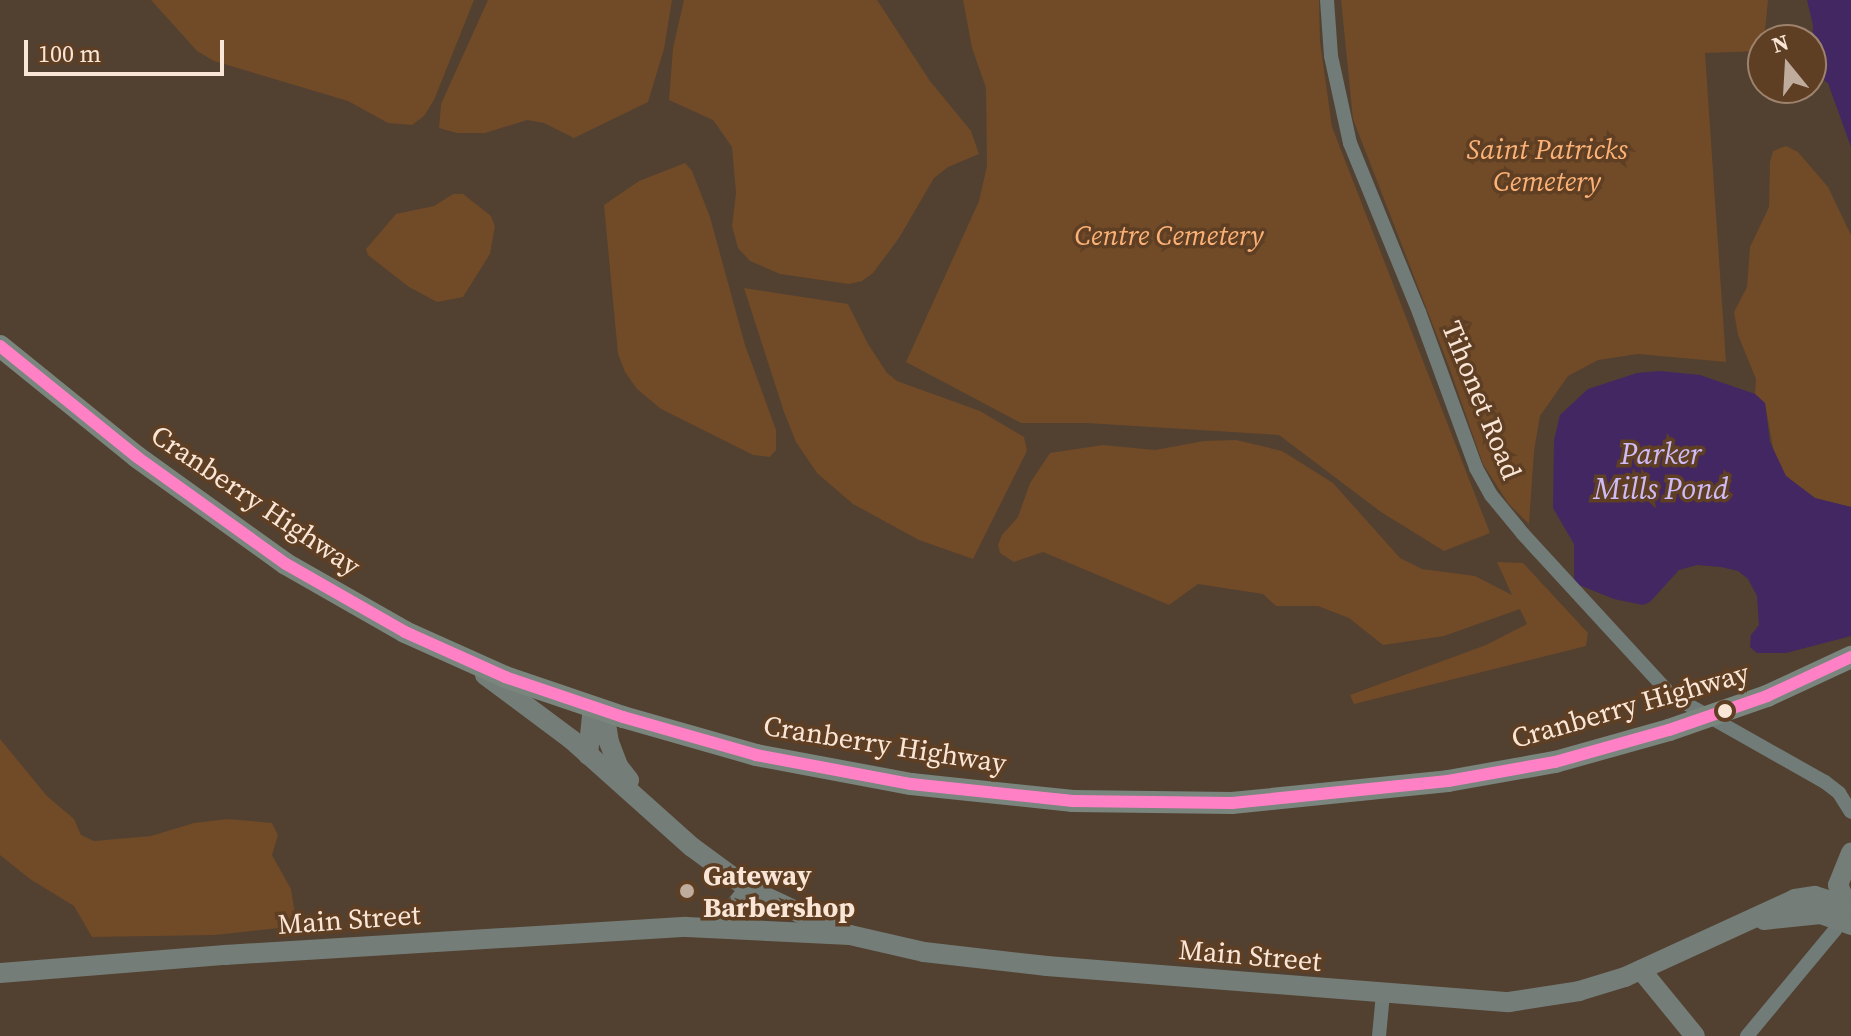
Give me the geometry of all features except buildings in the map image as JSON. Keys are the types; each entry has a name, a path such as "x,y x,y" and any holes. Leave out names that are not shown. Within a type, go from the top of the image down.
{"main road":[{"name":"Cranberry Highway","path":"0,346 137,457 286,564 405,632 505,677 599,709 756,755 911,784 1073,801 1232,803 1415,786 1516,770 1613,747 1711,717 1789,687 1851,657"},
{"path":"445,650 519,698 692,847 757,893 850,935"},
{"path":"588,755 599,709"},
{"path":"599,709 618,766 650,809"},
{"path":"1846,906 1838,885 1851,853"},
{"path":"702,928 727,917 757,893"},
{"path":"731,928 752,921 757,893"},
{"name":"Main Street","path":"0,973 542,934 731,928 850,935 924,952 1040,965 1509,1002 1579,991 1641,970 1752,922 1846,906"},
{"path":"1641,970 1695,1036"}],"street":[{"name":"Tihonet Road","path":"1327,0 1331,56 1350,143 1419,312 1476,468 1491,495 1671,695 1825,782 1839,793 1851,812"},
{"path":"1747,1036 1835,930 1846,906"},
{"path":"1379,1036 1383,994"}],"green space":[{"path":"151,0 474,0 434,100 424,116 412,125 388,123 348,101 214,61 197,51"},
{"path":"488,0 672,0 664,49 648,102 574,138 544,123 527,120 485,133 457,133 439,128 441,104"},
{"path":"684,0 877,0 930,81 971,131 979,154 948,167 934,178 899,238 873,273 862,281 849,284 780,274 750,261 738,248 732,226 736,193 732,147 713,120 669,100 673,48"},
{"name":"Centre Cemetery","path":"963,0 1319,0 1320,42 1332,127 1490,533 1444,551 1381,512 1279,435 1086,423 1021,423 906,362 979,201 987,166 986,88 972,48"},
{"name":"Saint Patricks Cemetery","path":"1341,0 1768,0 1766,24 1747,24 1747,52 1705,53 1726,362 1638,354 1598,360 1568,376 1540,416 1534,451 1529,524 1508,503 1483,464 1448,364 1353,119"},
{"path":"1786,146 1798,152 1828,187 1851,235 1851,507 1815,498 1786,476 1775,459 1765,403 1755,394 1756,379 1738,335 1734,312 1747,287 1750,247 1769,207 1770,162 1773,151"},
{"path":"685,163 692,171 710,217 745,345 776,430 776,450 770,457 753,455 661,409 637,389 625,372 618,354 604,205 639,181"},
{"path":"453,194 463,194 491,216 495,226 490,254 463,297 437,302 409,287 368,255 366,249 396,214 434,206"},
{"path":"744,288 848,304 868,344 887,373 897,381 980,411 1024,437 1027,451 973,559 919,540 853,504 817,473 796,442 784,412"},
{"path":"1236,440 1282,451 1333,483 1400,558 1422,569 1475,576 1512,595 1497,562 1523,563 1588,633 1586,646 1354,704 1350,695 1486,645 1527,624 1520,609 1444,636 1383,645 1349,618 1318,606 1276,606 1263,594 1198,584 1169,605 1043,552 1014,562 1000,553 998,545 1002,535 1018,517 1030,483 1050,453 1103,445 1155,450 1204,441"},
{"path":"0,739 47,796 74,819 81,835 94,841 151,836 194,823 228,819 272,823 278,835 272,855 291,889 295,915 279,928 215,935 92,937 74,906 30,879 0,855"}],"water":[{"path":"1807,0 1851,0 1851,147 1827,82 1827,24 1813,24"},
{"name":"Parker Mills Pond","path":"1660,371 1700,375 1755,394 1765,403 1770,442 1786,476 1815,498 1851,507 1851,636 1786,653 1757,653 1750,647 1751,635 1759,625 1757,596 1748,579 1738,571 1721,567 1697,565 1679,570 1650,602 1643,605 1614,599 1574,583 1574,544 1553,508 1554,440 1560,415 1588,389 1637,373"}],"transit line":[{"path":"0,346 137,457 286,564 405,632 505,677 623,717 756,755 911,784 1073,801 1232,803 1448,781 1555,762 1669,730 1767,696 1851,657"}],"place":[{"name":"Gateway Barbershop","path":"687,891"}]}
